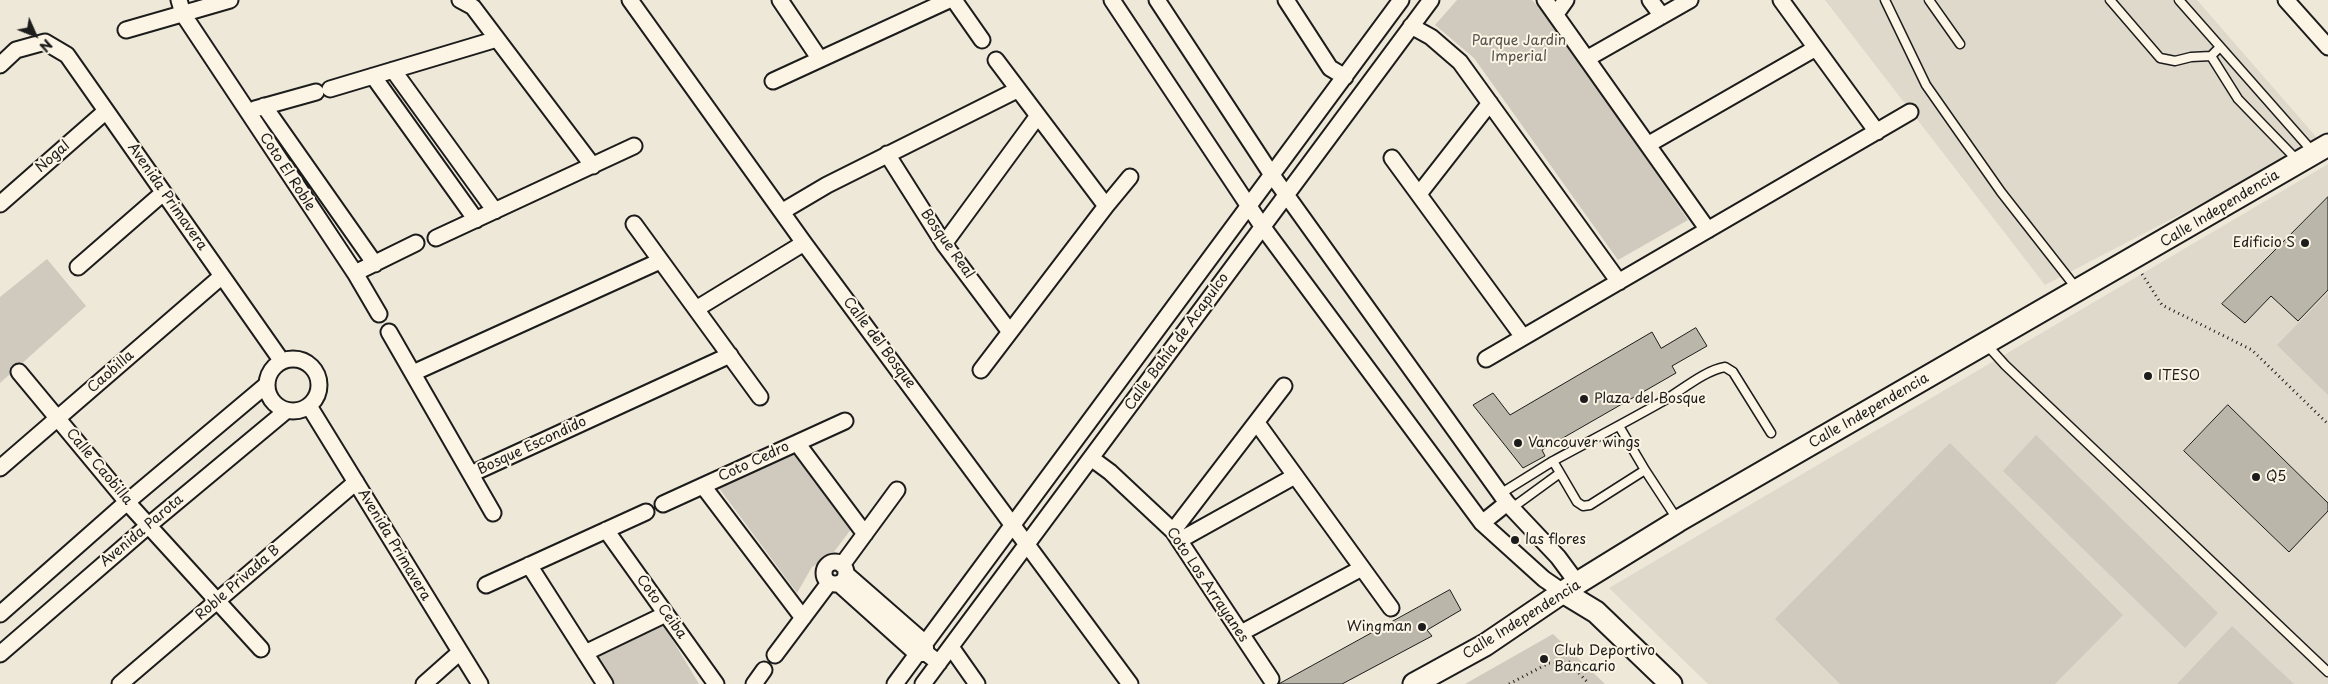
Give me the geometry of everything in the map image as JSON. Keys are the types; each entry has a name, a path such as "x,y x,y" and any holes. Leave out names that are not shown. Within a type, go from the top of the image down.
{"street":[{"path":"126,30 181,7 230,0"},
{"name":"Calle del Bosque","path":"630,0 783,211 804,243 1130,684"},
{"path":"780,0 819,58"},
{"path":"773,81 819,58 949,0"},
{"path":"954,0 982,40"},
{"path":"1112,0 1262,226 1482,523 1544,579 1571,588"},
{"path":"1157,0 1272,175 1506,502 1558,557 1571,588 1671,684"},
{"path":"1286,0 1330,68 1346,77"},
{"name":"Calle Bahía de Acapulco","path":"895,684 923,650 1012,523 1346,77 1401,0"},
{"name":"Calle Bahía de Acapulco","path":"923,684 1431,0"},
{"path":"1545,0 1649,144 1708,230"},
{"path":"1556,14 1566,0"},
{"path":"1650,0 1662,16"},
{"path":"1588,58 1690,0"},
{"path":"1781,0 1877,132"},
{"path":"2286,0 2328,47"},
{"path":"468,2 593,166"},
{"name":"Coto El Roble","path":"181,7 355,274 379,314"},
{"path":"1411,26 1449,51 1460,62 1618,282"},
{"path":"247,111 497,39"},
{"name":"Avenida Primavera","path":"0,65 16,50 45,42 67,55 281,360"},
{"path":"1649,144 1816,48"},
{"path":"996,60 1037,117 1106,206"},
{"path":"393,70 495,211"},
{"path":"373,76 476,220"},
{"path":"783,211 827,185 1017,90"},
{"path":"1419,194 1490,103"},
{"path":"264,106 375,264"},
{"name":"Nogal","path":"0,204 106,111"},
{"path":"1486,359 1910,112"},
{"path":"944,244 1037,117"},
{"path":"436,238 634,146"},
{"name":"Bosque Real","path":"887,154 944,244 1010,332"},
{"name":"Calle Independencia","path":"1414,684 1484,645 1678,521 2314,154"},
{"path":"1392,158 1523,337"},
{"path":"981,370 1130,177"},
{"path":"78,267 163,192"},
{"path":"634,224 760,397"},
{"path":"355,274 416,243"},
{"path":"696,309 804,243"},
{"path":"413,373 660,261"},
{"name":"Caobilla","path":"0,468 222,276"},
{"name":"Bosque Escondido","path":"389,332 471,474 730,355"},
{"path":"0,614 128,502 266,386 270,371 281,360 292,358 303,360 312,366 318,376 319,387 316,397 309,406 298,411 286,411 272,402 266,386"},
{"name":"Calle Caobilla","path":"19,372 128,502 261,649"},
{"path":"1176,535 1284,386"},
{"name":"Avenida Primavera","path":"309,406 480,684"},
{"name":"Avenida Parota","path":"0,654 149,525 286,411"},
{"path":"797,443 846,420"},
{"path":"1256,423 1391,608"},
{"name":"Coto Cedro","path":"803,618 703,486 797,443 865,534"},
{"name":"Coto Los Arrayanes","path":"1091,458 1110,472 1176,535 1271,679"},
{"path":"471,474 493,513"},
{"path":"1176,535 1295,476"},
{"name":"Roble Privada B","path":"120,684 356,482"},
{"path":"664,504 703,486"},
{"path":"775,655 803,618 839,576 865,534 897,490"},
{"path":"1482,523 1506,502"},
{"path":"486,585 646,512"},
{"name":"Coto Ceiba","path":"606,530 716,684"},
{"path":"529,566 605,684"},
{"path":"1241,633 1362,568"},
{"path":"839,576 939,663"},
{"path":"585,653 666,614"},
{"path":"951,647 977,684"},
{"path":"424,684 460,652"},
{"path":"754,684 764,670"}],"lane":[{"path":"1885,0 1926,85 2001,192 2079,291"},
{"path":"1928,0 1960,44"},
{"path":"2110,0 2160,58 2175,61 2191,57 2211,56 2220,47"},
{"path":"2179,0 2314,154"},
{"path":"2211,56 2238,99 2314,154"},
{"path":"1986,344 2012,372 2328,672"},
{"path":"1506,502 1552,461 1619,426 1697,381 1713,368 1726,367 1734,372 1771,433"},
{"path":"1619,426 1678,521"},
{"path":"1552,461 1577,502 1583,506 1590,505 1646,470"},
{"path":"1506,502 1560,474"}],"path":[{"path":"2133,260 2162,306 2252,350 2328,424"},
{"path":"1509,684 1549,662 1569,662 1589,684"}],"shaded area":[{"path":"1825,0 2197,0 2318,139 2283,161 2045,285"},
{"name":"ITESO","path":"2328,164 2328,684 1708,684 1609,588"}],"green space":[{"name":"Parque Jardin Imperial","path":"1457,0 1532,0 1552,22 1688,220 1618,260 1474,58 1435,25"},
{"path":"47,259 86,306 0,383 0,297"},
{"path":"2328,293 2328,395 2277,345"},
{"path":"2036,435 2218,613 2185,648 2003,471"},
{"path":"1950,443 2123,615 2055,684 1840,684 1775,619"},
{"path":"792,444 852,528 830,557 812,567 797,593 716,484"},
{"path":"660,619 699,684 615,684 593,653"},
{"path":"2232,626 2294,684 2177,684"},
{"name":"Club Deportivo Bancario","path":"1553,634 1605,684 1465,684"}],"building":[{"name":"Edificio S","path":"2328,197 2328,290 2298,321 2271,296 2245,323 2222,304"},
{"name":"Plaza del Bosque","path":"1696,328 1707,346 1672,366 1676,373 1542,450 1545,456 1523,468 1473,405 1493,393 1510,415 1652,332 1661,348"},
{"name":"Q5","path":"2228,405 2328,503 2328,511 2289,552 2184,451"},
{"path":"1450,590 1461,610 1427,630 1432,636 1342,684 1279,684"}],"place":[{"name":"Edificio S","path":"2305,243"},
{"name":"ITESO","path":"2148,376"},
{"name":"Plaza del Bosque","path":"1584,399"},
{"name":"Vancouver wings","path":"1518,443"},
{"name":"Q5","path":"2256,477"},
{"name":"las flores","path":"1515,540"},
{"name":"Wingman","path":"1422,627"},
{"name":"Club Deportivo Bancario","path":"1544,659"}]}
